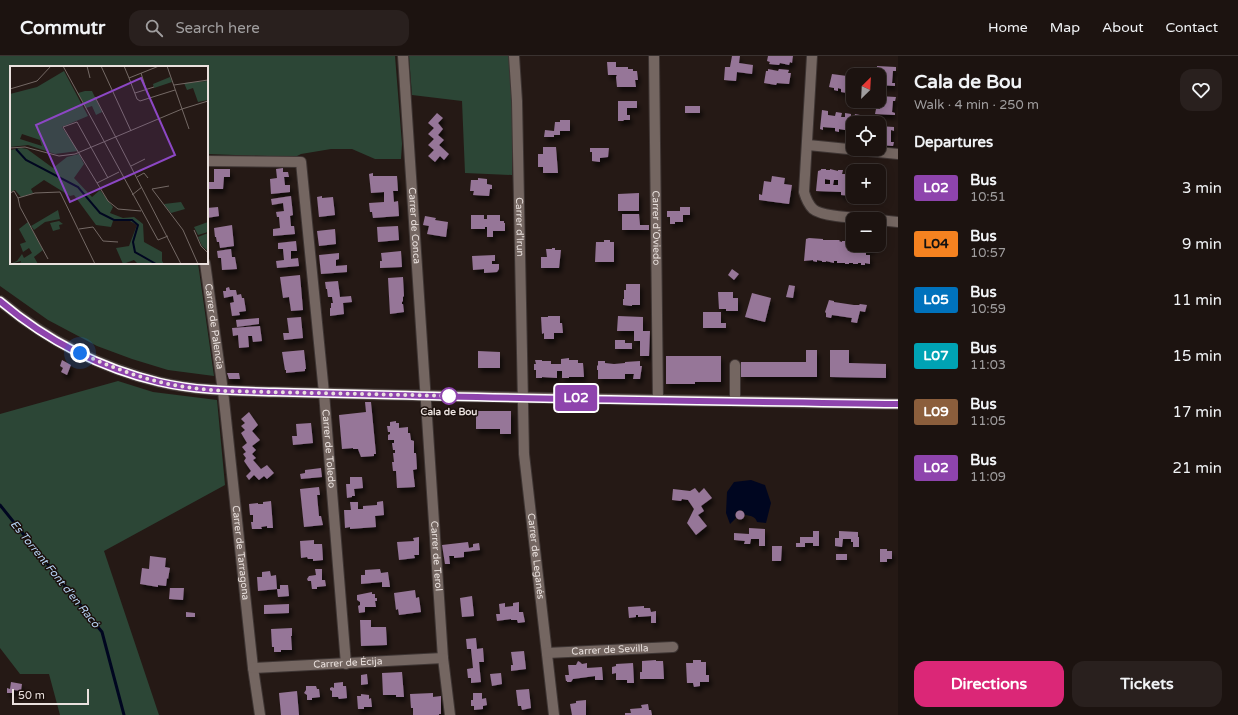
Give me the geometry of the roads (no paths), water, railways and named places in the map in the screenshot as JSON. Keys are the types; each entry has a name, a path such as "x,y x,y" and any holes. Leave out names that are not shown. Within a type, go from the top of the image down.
{"street":[{"name":"Carrer de Conca","path":"403,56 425,396"},
{"name":"Carrer d'Irun","path":"514,56 517,101 522,397"},
{"name":"Carrer d'Oviedo","path":"654,56 658,400"},
{"path":"812,56 808,145 804,192 807,202 814,210 825,214 846,216"},
{"path":"808,145 898,154"},
{"name":"Carrer de Toledo","path":"208,161 300,162 324,393 346,664"},
{"path":"886,221 898,222"},
{"name":"Carrer de Palencia","path":"205,264 223,391"},
{"path":"0,301 40,331 70,348 100,362 159,382 185,387 223,391 425,396 898,404"},
{"path":"734,365 735,401"},
{"name":"Carrer de Tarragona","path":"223,391 253,668 260,715"},
{"name":"Carrer de Terol","path":"425,396 443,658 450,715"},
{"name":"Carrer de Leganés","path":"522,397 525,461 554,715"},
{"name":"Carrer de Sevilla","path":"547,653 673,646"},
{"name":"Carrer de Écija","path":"253,668 443,658"}],"water":[{"path":"751,480 765,485 771,503 766,523 757,522 754,517 745,515 743,511 740,510 736,512 736,518 730,524 726,513 727,492 734,482"}],"waterway":[{"name":"Es Torrent Font d'en Racó","path":"0,505 102,632 124,715"}],"place":[{"name":"Cala de Bou","path":"449,396"}]}
